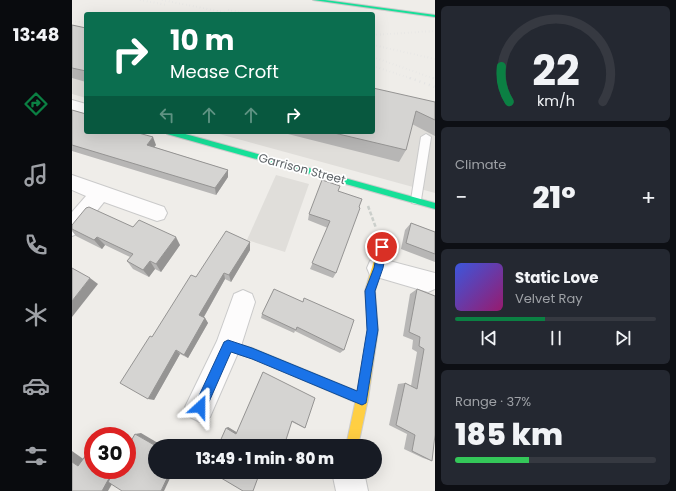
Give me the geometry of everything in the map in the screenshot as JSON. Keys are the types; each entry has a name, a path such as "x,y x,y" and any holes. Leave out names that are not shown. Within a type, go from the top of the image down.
{"street":[{"path":"316,0 435,16"},
{"path":"72,105 84,108"},
{"name":"Garrison Street","path":"176,134 435,206"},
{"path":"72,182 157,213"},
{"path":"72,227 100,193"},
{"path":"353,439 362,399 372,330 370,291 380,257 428,281"},
{"path":"200,407 228,346 244,302"},
{"path":"228,346 252,353 362,399"},
{"path":"349,479 352,491"}],"lane":[{"path":"416,200 426,136"},
{"path":"424,151 435,154"}],"path":[{"path":"368,187 366,198 368,209 373,217 380,257"}],"shaded area":[{"path":"72,32 84,35 84,97 72,94"},
{"path":"375,96 435,111 435,193 219,134 375,134"},
{"path":"276,175 309,184 285,252 247,240"}],"building":[{"path":"72,25 84,28 84,71 72,68"},
{"path":"375,88 435,102 435,120 416,111 406,150 338,134 375,134"},
{"path":"72,110 84,113 84,134 142,134 153,137 147,145 228,170 215,188 72,145"},
{"path":"322,180 340,186 338,191 362,199 336,273 312,263 330,221 309,214"},
{"path":"89,207 133,227 139,220 176,237 156,264 150,261 143,270 127,261 133,254 97,237 94,240 72,229 72,225 86,208"},
{"path":"411,223 435,232 435,254 406,243"},
{"path":"226,231 250,242 229,275 224,273 199,315 205,318 184,355 176,350 148,399 120,383 150,336 152,337 191,275 196,277"},
{"path":"72,268 90,278 72,301"},
{"path":"274,289 303,302 304,298 354,320 344,350 297,327 296,330 262,314"},
{"path":"417,289 435,296 435,435 432,461 412,451 415,435 396,425 405,383 417,389 424,349 419,346 420,337 409,332"},
{"path":"263,372 315,398 305,428 292,421 286,439 221,439 226,428 236,434"},
{"path":"136,435 148,441 148,479 167,479 161,491 122,491 108,482 110,479 136,479"},
{"path":"84,458 84,479 109,479 102,491 72,491 72,462 78,466"},
{"path":"223,479 257,479 253,491 243,491"}],"railway":[{"path":"140,0 167,5"},
{"path":"162,0 223,12"},
{"path":"228,10 239,12"},
{"path":"72,21 84,23"},
{"path":"375,35 435,31"},
{"path":"375,45 435,59"},
{"path":"375,58 435,79"},
{"path":"375,67 411,78"},
{"path":"411,78 435,87"}],"traffic: fast":[{"path":"315,0 435,16"},
{"path":"176,134 435,206"},
{"path":"228,346 252,353 362,399"}],"traffic: slow":[{"path":"353,439 362,399 373,330 370,291 383,247"}],"route":[{"path":"200,407 228,346 252,353 362,399 372,330 370,291 378,268 382,247"}]}
